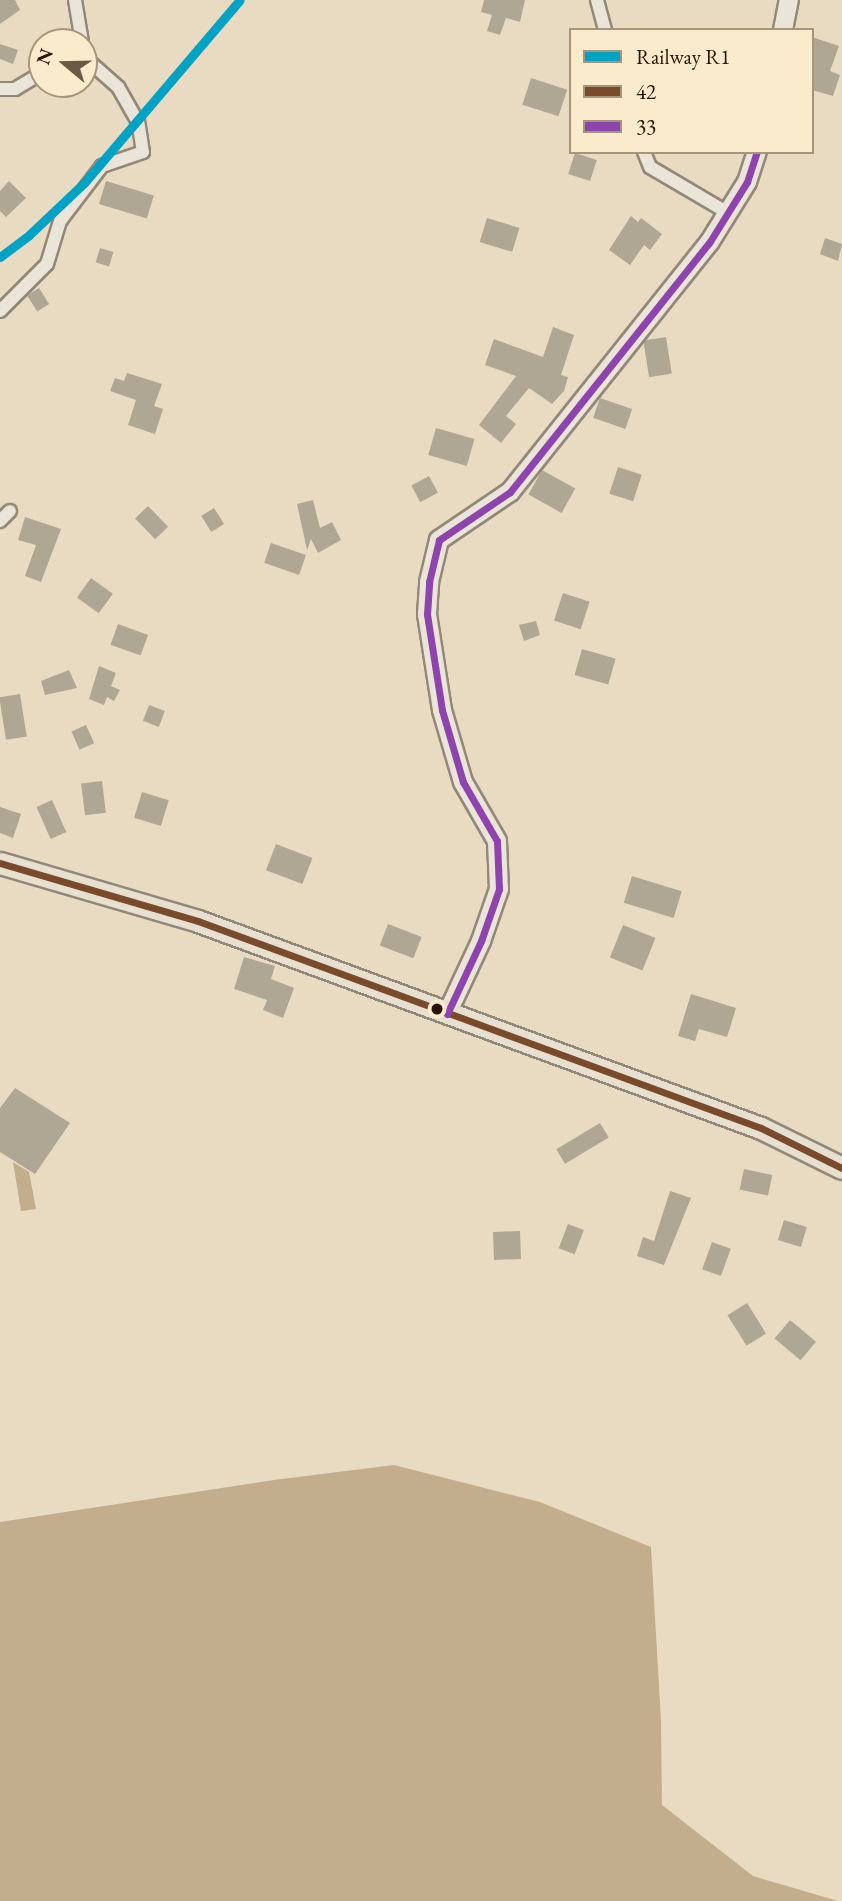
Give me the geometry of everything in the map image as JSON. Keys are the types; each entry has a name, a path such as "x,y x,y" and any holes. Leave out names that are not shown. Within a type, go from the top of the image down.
{"highway":[{"path":"0,863 198,921 761,1128 842,1168"}],"main road":[{"path":"783,28 789,0"},
{"path":"447,1014 481,941 499,889 497,841 463,782 442,709 428,614 429,582 439,540 510,492 709,243 747,181 756,154"}],"street":[{"path":"75,0 80,28"},
{"path":"597,0 604,28"},
{"path":"0,311 47,264 61,221 102,166 143,152 138,122 118,87 98,68"},
{"path":"0,89 15,89 28,81"},
{"path":"644,154 650,167 728,214"},
{"path":"0,521 10,512"}],"shaded area":[{"path":"13,1162 29,1172 36,1209 21,1211"},
{"path":"394,1465 540,1502 651,1547 661,1721 662,1805 753,1876 838,1901 0,1901 0,1522 274,1480"}],"building":[{"path":"0,0 15,0 20,10 0,24"},
{"path":"484,0 525,0 520,22 506,18 500,35 487,31 492,15 481,12"},
{"path":"814,38 839,46 830,71 840,75 833,96 814,91"},
{"path":"0,44 18,50 13,64 0,59"},
{"path":"531,78 567,90 558,116 522,105"},
{"path":"575,154 597,160 590,181 568,174"},
{"path":"9,181 26,198 6,217 0,211 0,191"},
{"path":"106,181 154,196 147,219 99,204"},
{"path":"631,216 638,222 641,218 662,234 650,250 644,245 630,265 609,250"},
{"path":"487,218 520,228 512,252 480,242"},
{"path":"825,238 842,244 838,261 820,254"},
{"path":"100,248 113,252 109,266 96,262"},
{"path":"39,288 49,304 37,312 27,295"},
{"path":"553,327 574,335 561,375 568,377 564,391 552,404 529,388 506,416 516,424 501,443 479,425 516,376 485,365 494,339 543,357"},
{"path":"666,337 672,374 649,377 643,341"},
{"path":"127,373 162,384 154,406 163,409 155,434 128,425 136,400 110,391 115,378 124,381"},
{"path":"600,398 632,409 625,429 593,418"},
{"path":"436,428 474,439 467,466 428,455"},
{"path":"618,467 642,475 633,501 609,494"},
{"path":"542,470 575,488 562,513 528,494"},
{"path":"429,476 438,493 420,502 411,485"},
{"path":"313,500 320,528 332,522 341,540 318,553 311,539 307,550 297,504"},
{"path":"148,506 168,527 155,539 135,519"},
{"path":"214,508 224,524 211,532 201,516"},
{"path":"25,517 61,529 41,582 25,576 36,545 18,540"},
{"path":"271,543 306,555 299,575 264,563"},
{"path":"91,578 113,594 99,613 77,597"},
{"path":"563,593 590,602 581,629 554,621"},
{"path":"536,621 540,635 524,641 519,625"},
{"path":"118,624 148,635 141,656 110,645"},
{"path":"582,649 616,659 608,685 575,675"},
{"path":"99,666 116,673 111,686 120,690 114,701 107,697 104,705 89,699"},
{"path":"69,670 77,688 45,695 41,681"},
{"path":"20,694 27,736 6,740 0,697"},
{"path":"149,705 165,711 159,727 143,721"},
{"path":"86,725 94,743 80,750 71,732"},
{"path":"102,781 106,813 85,815 81,784"},
{"path":"142,792 169,800 161,826 134,818"},
{"path":"52,800 66,832 51,839 36,807"},
{"path":"0,807 21,814 13,838 0,833"},
{"path":"276,844 312,858 302,884 266,870"},
{"path":"632,876 682,891 674,918 624,903"},
{"path":"388,924 422,937 413,958 380,945"},
{"path":"623,925 655,938 642,971 610,957"},
{"path":"244,957 275,966 271,979 294,988 283,1018 263,1010 267,1000 234,989"},
{"path":"691,994 736,1008 727,1037 699,1029 695,1041 678,1036"},
{"path":"15,1088 70,1123 35,1174 0,1152 0,1108"},
{"path":"600,1123 609,1138 565,1164 556,1149"},
{"path":"744,1169 772,1175 768,1196 740,1190"},
{"path":"670,1191 691,1198 664,1265 637,1256 643,1237 654,1241"},
{"path":"784,1220 807,1227 801,1247 778,1240"},
{"path":"568,1224 584,1230 575,1254 559,1248"},
{"path":"520,1231 521,1259 494,1260 493,1232"},
{"path":"712,1242 731,1249 721,1276 702,1269"},
{"path":"747,1303 766,1334 747,1346 727,1315"},
{"path":"790,1320 816,1342 801,1360 775,1338"}],"rail line":[{"name":"R1","path":"0,257 29,235 84,183 240,0"}],"transit line":[{"name":"33","path":"447,1014 481,941 499,889 497,841 463,782 442,710 427,614 429,582 439,540 510,492 709,243 747,182 756,154"},
{"name":"42","path":"0,863 198,921 761,1128 842,1168"}]}
